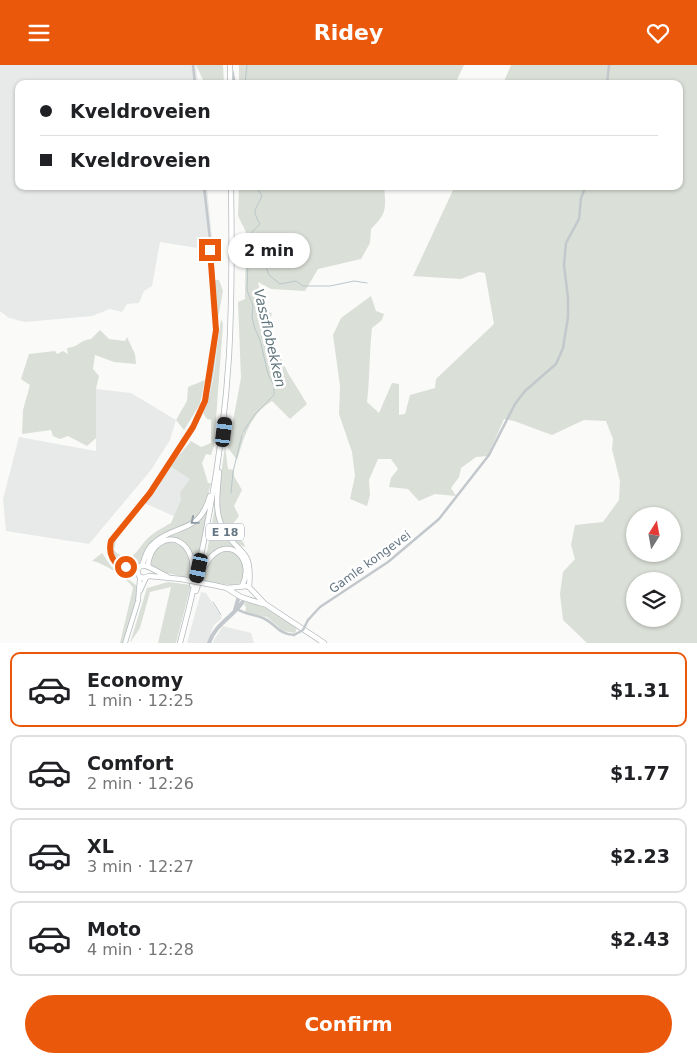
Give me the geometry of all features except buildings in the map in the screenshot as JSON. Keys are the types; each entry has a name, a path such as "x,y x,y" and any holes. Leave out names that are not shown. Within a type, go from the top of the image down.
{"main road":[{"path":"231,67 233,80"},
{"name":"E 18","path":"182,643 196,592 219,469 227,407 232,331 232,190"},
{"name":"E 18","path":"186,620 201,557 215,478 229,357 232,190"},
{"name":"E 18","path":"219,469 219,519 225,533 249,561 251,570 250,589"},
{"name":"E 18","path":"140,567 148,550 155,542 190,526 200,516 208,502 215,478"},
{"name":"E 18","path":"149,568 151,551 162,541 174,540 188,551 191,557 193,574 182,643"},
{"name":"E 18","path":"196,592 208,561 214,554 223,550 238,553 245,562 247,570 241,587"},
{"path":"139,593 140,567 149,568 168,577"},
{"path":"125,643 139,593 149,568"},
{"path":"139,576 168,577 227,588 241,587 250,589 265,604 324,643"},
{"path":"239,595 241,587"},
{"path":"227,588 246,598 265,604"},
{"path":"246,598 250,589"}],"street":[{"path":"193,65 195,80"},
{"path":"608,80 609,65"},
{"path":"139,576 121,567 114,561 111,555 111,541 150,493 193,427 207,395 216,323 204,190"},
{"name":"Gamle kongevei","path":"236,610 248,615 261,617 284,633 294,635 303,630 308,620 320,607 388,562 439,519 488,455 507,416 525,391 556,364 563,348 568,317 564,265 566,243 579,219 581,198 584,190"},
{"path":"121,567 140,567"},
{"path":"236,610 239,595"},
{"path":"209,643 218,627 246,598"}],"shaded area":[{"path":"0,65 196,65 198,80 15,80 15,190 207,190 212,239 204,249 160,242 152,286 144,291 139,303 127,304 122,312 110,309 92,316 25,322 9,318 0,311"},
{"path":"196,65 223,65 224,80 203,80"},
{"path":"239,65 464,65 457,80 239,80"},
{"path":"511,65 697,65 697,643 587,643 563,620 560,594 563,572 575,559 571,545 575,525 603,522 619,500 620,481 612,449 613,439 606,421 584,420 552,435 504,419 488,456 476,457 461,468 459,477 451,488 456,496 435,494 419,501 408,489 389,487 391,478 398,469 391,459 378,459 369,480 370,495 367,506 350,499 355,476 352,452 339,414 340,386 333,335 341,318 371,296 376,311 384,314 382,320 372,328 367,402 379,413 392,383 399,384 399,415 405,414 410,395 435,388 436,379 494,324 485,273 479,272 461,279 413,276 453,190 683,190 683,80 505,80"},
{"path":"239,190 384,190 383,214 371,229 370,243 361,259 318,269 305,291 271,289 258,282 263,308 272,314 266,328 288,373 307,404 290,419 272,401 264,406 249,427 237,460 228,448 241,378 238,302 245,299 246,232 238,216"},
{"path":"215,280 219,280 223,291 217,328 217,313"},
{"path":"221,319 223,324 214,446 211,455 206,454 202,463 208,483 211,483 208,495 199,515 189,523 153,540 139,564 126,566 116,559 114,554 113,548 114,542 117,536 114,550 125,558 129,558 158,530 171,523 181,500 180,493 190,479 170,466 191,441 201,447 211,443 211,420 207,419 203,413 213,381"},
{"path":"100,330 109,339 125,341 127,337 135,354 136,364 114,362 95,355 93,369 99,376 96,389 96,438 87,446 68,436 60,439 53,436 51,430 22,434 23,410 30,385 21,379 29,354 55,351 57,354 63,351 68,354 67,348 74,347 85,340 91,339"},
{"path":"205,380 200,404 184,430 176,420 187,401 188,387"},
{"path":"96,389 131,393 176,420 170,440 151,470 89,544 6,531 3,499 19,437 96,451"},
{"path":"225,446 228,469 234,470 234,476 242,490 234,506 239,516 232,525 231,533 244,543 245,547 233,541 225,530 221,517 220,487"},
{"path":"170,466 191,479 176,517 144,503"},
{"path":"209,501 195,579 194,565 186,545 166,537 191,526"},
{"path":"216,501 217,518 239,552 219,549 212,553 205,563"},
{"path":"164,542 184,548 191,564 192,579 159,571 151,565 153,551"},
{"path":"231,552 240,556 246,570 241,583 231,585 202,581 208,564 215,556 219,553"},
{"path":"102,553 111,566 137,586 136,599 123,643 120,643 133,588 115,572 102,564 92,561"},
{"path":"168,582 191,585 176,643 158,643 171,587 150,592 140,628 130,643 147,588"},
{"path":"201,592 206,593 222,618 214,625 207,643 187,643"},
{"path":"247,600 264,607 297,628 295,633 283,631 267,617 245,613 246,607 244,605"},
{"path":"223,626 251,633 254,643 212,643"}],"waterway":[{"name":"Vassflobekken","path":"245,80 247,65"},
{"name":"Vassflobekken","path":"243,432 255,414 274,395 274,386 268,374 260,340 255,329 252,317 253,306 247,290 248,261 255,247 251,233 260,224 255,212 262,196 258,190"},
{"path":"254,252 255,258 264,262 269,275 280,284 296,281 303,286 330,286 354,281 367,283"},
{"name":"Vassflobekken","path":"231,493 233,472 242,435"},
{"path":"213,602 221,615"}],"route":[{"path":"126,567 121,567 114,561 110,551 111,541 150,493 198,419 207,395 216,330 210,250"}]}
